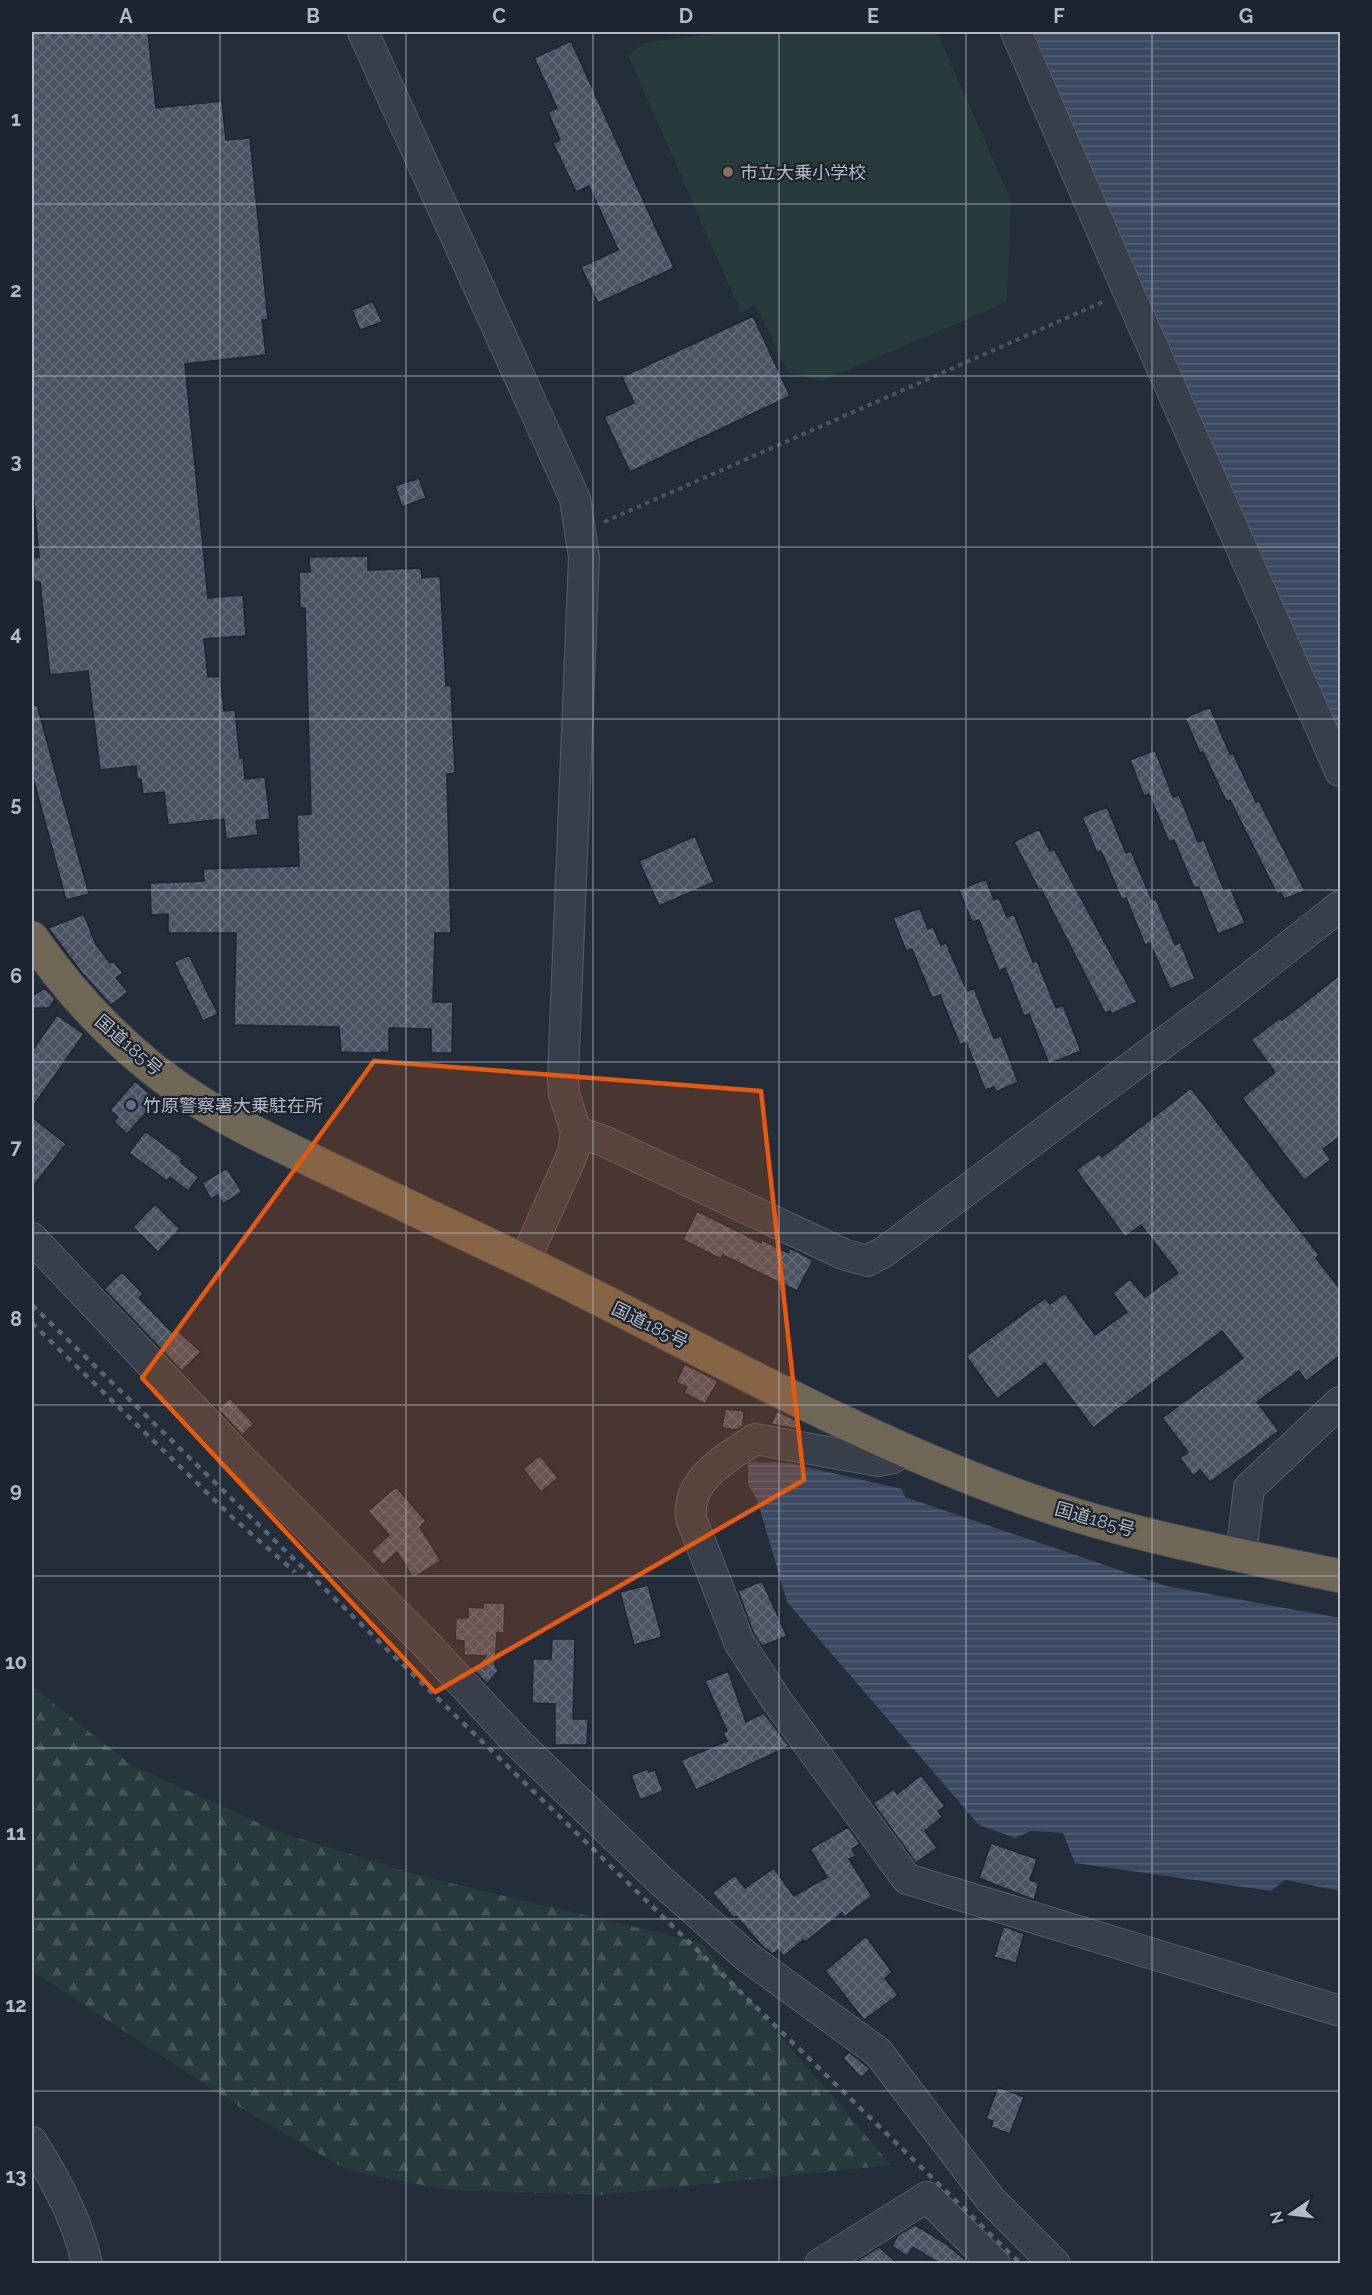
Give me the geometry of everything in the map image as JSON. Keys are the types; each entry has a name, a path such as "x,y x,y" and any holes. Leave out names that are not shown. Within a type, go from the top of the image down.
{"highway":[{"name":"国道185号","path":"32,938 88,1009 142,1059 199,1102 275,1143 524,1262 902,1450 1025,1499 1115,1526 1240,1556 1341,1576"}],"street":[{"path":"363,32 575,499 582,532 585,557 564,1077 564,1094 576,1131 573,1153 524,1262"},
{"path":"1016,32 1341,771"},
{"path":"576,1131 606,1142 843,1254 867,1261 884,1251 1225,997 1341,906"},
{"path":"32,1238 243,1461 424,1642 518,1743 659,1879 746,1956 878,2052 992,2200 1055,2264"},
{"path":"1240,1556 1249,1488 1341,1402"},
{"path":"902,1450 893,1458 878,1461 755,1439 710,1470 689,1502 691,1518 739,1642 777,1701 907,1879 1341,2011"},
{"path":"32,2142 44,2161 82,2241 87,2264"},
{"path":"820,2264 927,2198 995,2264"}],"path":[{"path":"582,532 1128,291"}],"highlighted area":[{"path":"374,1061 761,1091 804,1480 435,1692 142,1378"}],"green space":[{"path":"723,32 937,32 1011,200 1007,302 822,381 788,372 755,305 741,313 628,55 645,43"},
{"path":"32,1686 131,1765 279,1832 421,1876 701,1943 891,2165 603,2195 447,2190 347,2170 249,2113 32,1971"}],"water":[{"path":"1030,32 1340,32 1340,733"},
{"path":"748,1462 789,1463 902,1489 905,1497 1166,1586 1340,1618 1340,1891 1285,1880 1271,1891 1075,1863 1063,1833 1031,1831 1015,1838 979,1825 787,1602 757,1499 748,1485"}],"building":[{"path":"32,32 148,32 156,108 222,101 226,140 250,138 268,320 262,320 266,355 185,364 208,598 243,595 246,636 204,639 208,677 220,676 224,711 235,710 240,758 243,758 245,779 265,777 270,819 256,821 258,835 226,839 224,819 168,825 164,792 143,794 141,779 137,779 136,766 100,770 88,671 50,675 40,582 34,582 32,558 39,557 32,479"},
{"path":"571,41 674,268 598,303 581,267 618,250 589,186 576,192 553,143 560,140 548,112 557,108 534,58"},
{"path":"373,301 382,322 360,330 352,310"},
{"path":"753,316 790,396 630,472 604,417 634,403 622,377"},
{"path":"419,478 426,498 402,507 395,486"},
{"path":"368,556 368,570 421,568 422,578 440,576 446,686 451,685 455,773 447,774 451,933 435,933 433,1002 453,1002 452,1053 431,1053 431,1029 389,1028 389,1052 366,1053 341,1052 339,1027 234,1025 236,933 168,933 168,914 151,915 150,883 204,881 203,869 299,866 297,815 311,814 305,608 300,608 299,572 310,572 309,557"},
{"path":"37,705 89,894 66,900 32,774 32,706"},
{"path":"1210,707 1230,754 1233,753 1256,802 1259,801 1305,891 1284,899 1281,892 1277,894 1230,800 1226,801 1203,752 1200,753 1185,718"},
{"path":"1155,750 1173,797 1179,795 1198,842 1204,840 1224,890 1230,887 1245,923 1218,934 1199,887 1194,888 1174,840 1169,842 1149,794 1144,796 1130,760"},
{"path":"1107,807 1126,853 1131,851 1152,900 1156,899 1175,945 1180,942 1195,979 1170,989 1150,943 1145,945 1126,898 1122,900 1101,851 1097,853 1082,817"},
{"path":"1039,829 1050,851 1054,849 1137,1002 1112,1014 1110,1011 1105,1013 1014,842"},
{"path":"695,836 714,882 659,906 639,861"},
{"path":"986,879 994,900 999,898 1007,917 1014,914 1033,962 1037,961 1056,1008 1063,1005 1081,1051 1049,1064 1029,1014 1024,1016 1005,968 999,971 979,920 972,922 959,890"},
{"path":"920,908 928,929 933,927 941,945 946,943 967,991 974,988 994,1038 1001,1036 1018,1082 996,1092 994,1087 985,1090 966,1042 960,1045 940,995 932,998 912,949 906,951 893,918"},
{"path":"84,914 96,945 110,963 114,962 123,973 116,978 128,992 111,1005 82,973 48,928"},
{"path":"189,955 218,1014 203,1021 174,962"},
{"path":"1341,974 1341,1136 1323,1149 1331,1160 1304,1180 1242,1098 1275,1072 1251,1040 1280,1018 1282,1020"},
{"path":"45,988 55,999 49,1008 32,1008 32,996"},
{"path":"57,1015 84,1034 32,1108 32,1051"},
{"name":"竹原警察署大乗駐在所","path":"135,1081 152,1096 147,1103 151,1107 127,1134 114,1122 118,1117 110,1110"},
{"path":"1191,1088 1319,1255 1316,1258 1341,1290 1341,1355 1306,1381 1299,1371 1257,1402 1279,1431 1210,1482 1200,1470 1193,1476 1180,1458 1188,1452 1162,1418 1243,1358 1222,1331 1093,1428 1045,1363 997,1399 966,1356 1045,1298 1050,1304 1065,1293 1095,1335 1127,1312 1113,1293 1130,1279 1145,1297 1178,1273 1141,1225 1125,1237 1076,1170 1099,1154 1102,1157"},
{"path":"32,1117 66,1144 32,1188"},
{"path":"145,1131 183,1159 180,1162 199,1177 188,1191 170,1177 167,1181 129,1153"},
{"path":"227,1168 242,1192 223,1204 218,1195 211,1199 202,1183"},
{"path":"155,1204 180,1229 158,1252 133,1227"},
{"path":"697,1211 761,1243 762,1240 788,1253 790,1248 813,1260 797,1291 723,1255 721,1259 683,1240"},
{"path":"122,1272 143,1294 139,1298 172,1332 176,1329 201,1352 182,1371 104,1289"},
{"path":"685,1364 718,1381 705,1404 684,1393 687,1387 676,1382"},
{"path":"230,1398 254,1424 242,1435 218,1409"},
{"path":"725,1409 744,1411 743,1426 737,1430 722,1428"},
{"path":"777,1411 800,1422 797,1429 771,1424"},
{"path":"540,1455 558,1478 541,1492 523,1469"},
{"path":"396,1487 426,1521 420,1527 441,1561 413,1578 397,1552 383,1565 371,1552 389,1535 368,1511"},
{"path":"762,1581 787,1636 762,1646 754,1634 738,1591"},
{"path":"648,1585 662,1637 634,1645 620,1592"},
{"path":"483,1603 505,1603 504,1633 497,1633 495,1666 499,1670 487,1684 474,1670 486,1656 464,1655 464,1641 455,1640 456,1618 468,1618 468,1607 483,1608"},
{"path":"552,1639 575,1639 573,1719 588,1719 587,1745 555,1745 555,1704 532,1703 533,1659 551,1659"},
{"path":"728,1671 746,1722 764,1713 789,1746 696,1790 681,1760 727,1741 723,1733 727,1731 705,1681"},
{"path":"648,1769 649,1772 655,1770 663,1791 640,1800 631,1775"},
{"path":"921,1775 945,1806 938,1811 942,1817 925,1831 937,1848 916,1863 873,1803 894,1789 897,1794"},
{"path":"848,1827 860,1844 852,1849 856,1856 849,1859 872,1896 844,1917 842,1913 784,1956 778,1950 773,1954 763,1947 712,1893 735,1875 745,1888 774,1868 794,1896 827,1877 810,1849"},
{"path":"991,1843 1037,1859 1030,1880 1039,1883 1034,1900 979,1878"},
{"path":"1003,1928 1024,1934 1016,1963 994,1957"},
{"path":"866,1936 892,1972 885,1978 898,1995 864,2020 825,1971"},
{"path":"849,2052 870,2069 861,2078 843,2058"},
{"path":"998,2087 1024,2097 1010,2134 991,2127 993,2121 986,2119"},
{"path":"915,2225 945,2243 970,2264 940,2264 913,2247 907,2256 892,2246 898,2235"},
{"path":"879,2247 898,2264 857,2264 860,2259"}],"railway":[{"path":"32,1305 1021,2264"},
{"path":"32,1323 232,1517 295,1572"}],"place":[{"name":"市立大乗小学校","path":"728,172"},
{"name":"竹原警察署大乗駐在所","path":"131,1105"}]}
